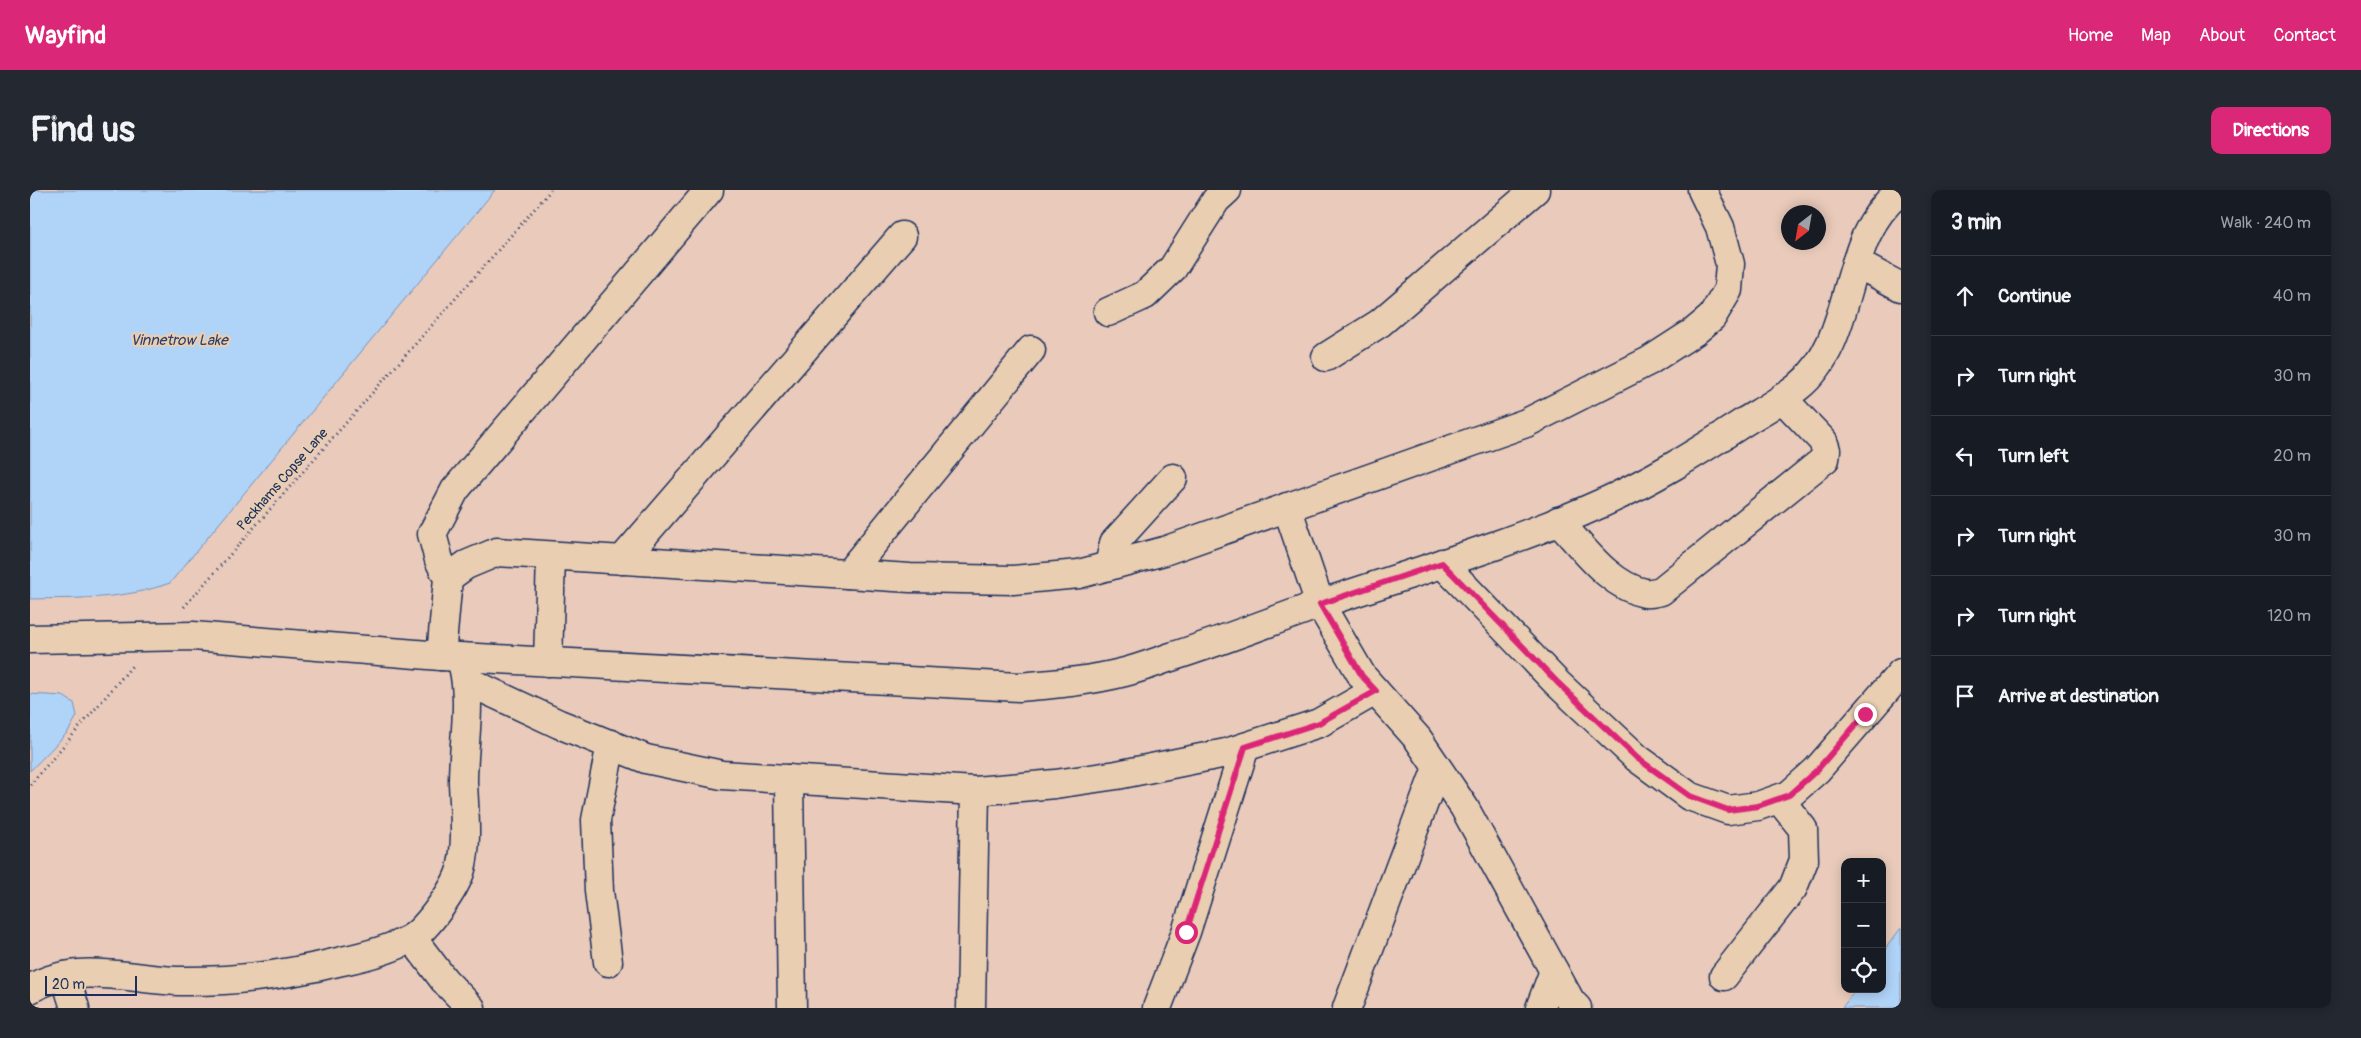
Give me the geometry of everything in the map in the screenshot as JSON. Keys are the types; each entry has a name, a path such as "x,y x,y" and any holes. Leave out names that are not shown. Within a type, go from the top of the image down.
{"street":[{"path":"30,989 41,982 82,972 176,980 235,981 294,973 379,952 412,938 441,907 461,870 465,835 456,665 448,578 439,560 432,534 455,490 709,190"},
{"path":"1108,312 1145,295 1173,268 1216,200 1227,190"},
{"path":"1326,357 1380,323 1535,190"},
{"path":"448,578 466,565 497,552 910,578 1013,580 1079,574 1164,550 1526,423 1649,361 1694,332 1712,317 1728,290 1730,264 1720,227 1702,190"},
{"path":"30,639 193,636 456,665 548,662 1019,687 1126,672 1222,641 1320,604 1558,521 1601,504 1697,453 1800,386 1820,362 1836,330 1856,263 1871,226 1890,199 1901,191"},
{"path":"622,560 902,236"},
{"path":"1856,263 1901,286"},
{"path":"848,574 1031,350"},
{"path":"1787,394 1833,435"},
{"path":"1558,521 1611,576 1632,589 1648,594 1661,591 1825,459 1826,450 1823,441 1787,394"},
{"path":"1109,566 1114,542 1173,478"},
{"path":"1287,507 1320,604 1362,676 1418,739 1464,807 1571,1002 1577,1008"},
{"path":"548,662 551,556"},
{"path":"1442,563 1558,683 1637,758 1690,796 1728,810 1758,806 1789,795 1817,770 1901,674"},
{"path":"456,665 611,744 646,759 722,775 975,791 1055,784 1117,775 1226,753 1319,723 1376,691"},
{"path":"608,962 599,891 596,820 611,744"},
{"path":"1157,1008 1186,932 1245,747"},
{"path":"1347,1008 1437,768"},
{"path":"789,779 792,1008"},
{"path":"972,1008 975,791"},
{"path":"1724,976 1793,888 1804,860 1803,829 1779,798"},
{"path":"412,938 444,980 471,1008"},
{"path":"1540,1008 1554,971"},
{"path":"65,976 75,1008"}],"path":[{"name":"Peckhams Copse Lane","path":"30,785 552,190"}],"water":[{"name":"Vinnetrow Lake","path":"30,190 495,190 170,583 135,593 101,597 30,599"},
{"path":"30,694 63,696 74,703 77,716 68,732 30,771"},
{"path":"1901,928 1901,1008 1842,1008 1853,993 1886,993 1886,948"}],"route":[{"path":"1186,932 1245,747 1319,723 1376,691 1362,676 1320,604 1442,563 1558,683 1637,758 1690,796 1728,810 1758,806 1789,795 1817,770 1865,714"}]}
